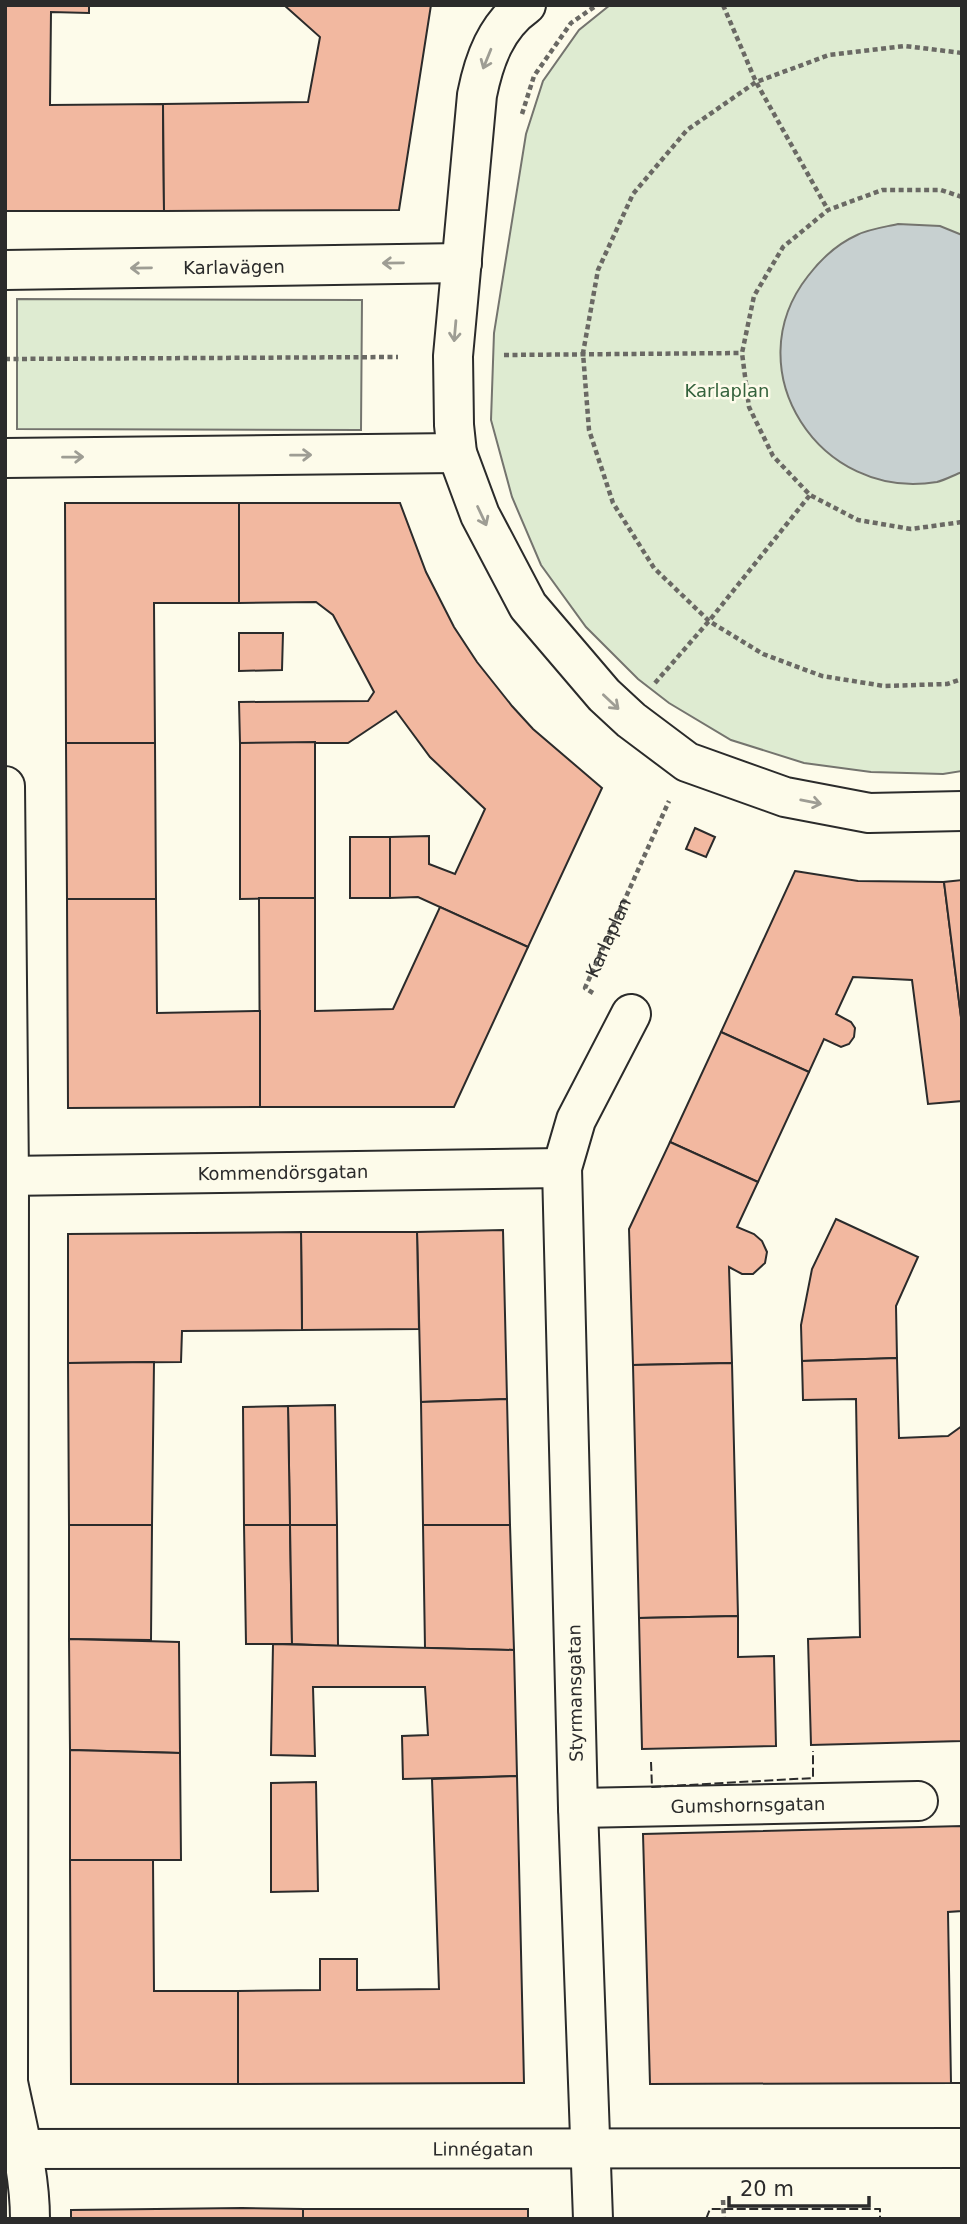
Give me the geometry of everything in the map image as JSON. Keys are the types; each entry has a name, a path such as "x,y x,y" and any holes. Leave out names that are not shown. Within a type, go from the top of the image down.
{"street":[{"path":"526,5 517,11 498,34 483,66 477,95 453,356 457,453 480,515 528,606 604,695 631,720 687,762 785,797 869,813 962,811"},
{"name":"Karlavägen","path":"5,270 461,263"},
{"path":"5,458 457,453"},
{"path":"5,786 8,2082 14,2149 30,2203 30,2219"},
{"path":"562,1168 576,1120 631,1014"},
{"name":"Kommendörsgatan","path":"7,1176 562,1168"},
{"name":"Styrmansgatan","path":"562,1168 578,1808 593,2219"},
{"name":"Gumshornsgatan","path":"578,1808 918,1801"},
{"name":"Linnégatan","path":"14,2149 962,2148"}],"path":[{"path":"520,122 534,75 571,23 597,5"},
{"path":"723,5 757,82 828,210"},
{"path":"962,52 905,46 829,55 757,82 687,130 633,194 598,270 583,353 589,430 613,503 654,568 709,621 763,654 822,676 884,686 947,684 962,680"},
{"path":"962,197 941,190 882,190 828,210 783,247 754,296 742,353 749,407 773,456 810,495 858,520 911,529 962,522"},
{"path":"505,355 742,353"},
{"path":"5,359 398,358"},
{"path":"655,683 709,621 810,495"},
{"name":"Karlaplan","path":"631,1014 585,988 687,762"},
{"path":"723,2200 724,2219"}],"green space":[{"name":"Karlaplan","path":"610,5 962,5 962,771 943,774 871,772 804,763 731,740 669,703 638,679 586,627 541,565 512,497 491,420 494,333 526,134 543,81 579,30"},
{"path":"17,299 362,300 361,430 17,429"}],"shaded area":[{"path":"898,224 940,226 962,235 962,472 937,482 895,483 857,471 825,450 801,422 785,388 780,351 787,313 808,276 830,252 843,243 867,231"}],"building":[{"path":"5,5 89,5 89,13 51,12 50,105 163,104 164,211 5,211"},
{"path":"284,5 431,5 399,210 164,211 163,104 308,102 320,37"},
{"path":"65,503 239,503 239,603 154,603 155,743 66,743"},
{"path":"239,503 400,503 426,572 454,627 477,662 533,729 602,788 528,947 418,897 390,898 390,837 429,836 429,864 455,874 485,809 430,757 396,711 348,743 240,743 239,702 368,701 374,692 333,615 316,602 239,603"},
{"path":"239,633 283,633 282,670 239,671"},
{"path":"315,742 315,898 240,899 240,743"},
{"path":"66,743 155,743 156,899 67,899"},
{"path":"695,828 715,837 706,857 686,849"},
{"path":"350,837 390,837 390,898 350,898"},
{"path":"795,871 858,881 944,882 962,1025 962,1101 928,1104 912,980 853,977 836,1014 851,1022 855,1028 854,1037 849,1044 841,1047 824,1039 809,1072 721,1032"},
{"path":"962,880 962,1025 944,882"},
{"path":"259,898 315,898 315,1011 393,1009 440,907 528,947 454,1107 260,1107"},
{"path":"67,899 156,899 157,1013 260,1011 260,1107 68,1108"},
{"path":"721,1032 809,1072 758,1182 670,1142"},
{"path":"670,1142 758,1182 737,1227 754,1234 762,1241 767,1252 765,1263 753,1274 742,1274 729,1267 732,1363 633,1365 629,1229"},
{"path":"836,1219 918,1257 896,1306 897,1358 802,1361 801,1325 812,1269"},
{"path":"503,1230 507,1399 421,1402 417,1232"},
{"path":"301,1232 417,1232 419,1329 302,1330"},
{"path":"301,1232 302,1330 182,1331 181,1362 68,1363 68,1234"},
{"path":"897,1358 899,1438 948,1436 962,1426 962,1741 811,1745 808,1639 860,1637 856,1399 803,1400 802,1361"},
{"path":"154,1362 152,1525 69,1525 68,1363"},
{"path":"732,1363 738,1616 639,1618 633,1365"},
{"path":"507,1399 510,1525 423,1525 421,1402"},
{"path":"335,1405 337,1525 290,1525 288,1406"},
{"path":"288,1406 290,1525 244,1525 243,1407"},
{"path":"69,1525 152,1525 151,1640 69,1639"},
{"path":"244,1525 290,1525 292,1644 246,1644"},
{"path":"290,1525 337,1525 338,1646 292,1644"},
{"path":"423,1525 510,1525 514,1650 425,1648"},
{"path":"738,1616 738,1657 774,1656 776,1746 642,1749 639,1618"},
{"path":"69,1639 179,1642 180,1753 70,1750"},
{"path":"273,1644 514,1650 517,1776 403,1779 402,1736 428,1735 425,1687 313,1687 315,1756 271,1755"},
{"path":"70,1750 180,1753 181,1860 70,1860"},
{"path":"517,1776 524,2083 238,2084 238,1991 320,1990 320,1959 357,1959 357,1990 439,1989 432,1779"},
{"path":"316,1782 318,1891 271,1892 271,1783"},
{"path":"962,1826 962,1911 948,1912 951,2083 650,2084 643,1834"},
{"path":"70,1860 153,1860 154,1991 238,1991 238,2084 71,2084"},
{"path":"303,2209 303,2219 71,2219 71,2210"},
{"path":"303,2209 528,2209 528,2219 303,2219"}],"fence":[{"path":"651,1762 652,1787 813,1778 813,1751"},
{"path":"951,2083 962,2083"},
{"path":"706,2219 710,2209 880,2209 880,2219"}]}
